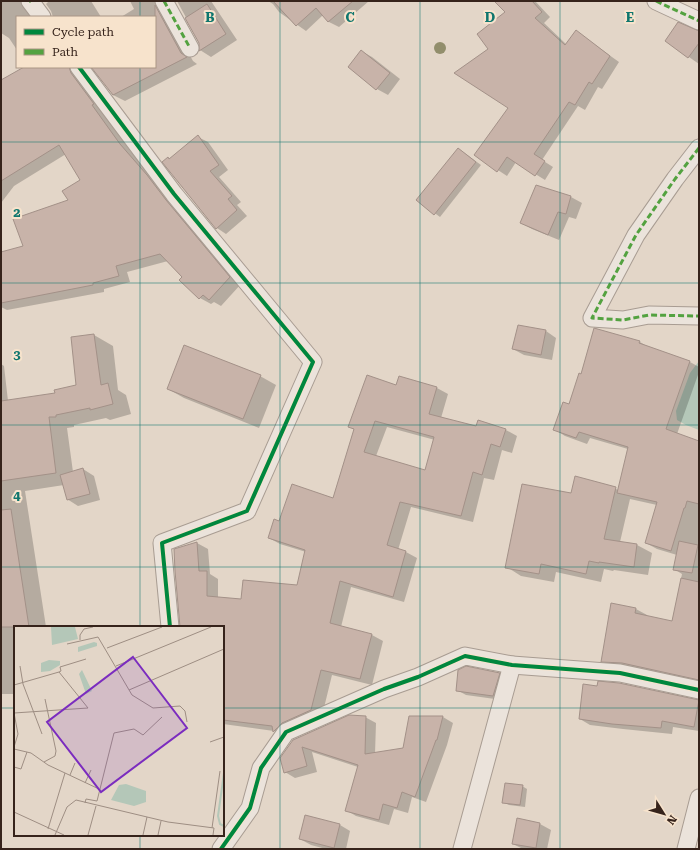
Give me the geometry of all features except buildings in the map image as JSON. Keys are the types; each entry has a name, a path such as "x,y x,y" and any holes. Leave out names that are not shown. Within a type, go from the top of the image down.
{"street":[{"path":"31,1 41,16"},
{"path":"164,1 190,48"},
{"path":"656,1 699,21"},
{"path":"80,68 174,194 313,362 247,511 162,542 170,626"},
{"path":"699,148 675,179 636,235 592,318 623,320 649,315 699,316"},
{"path":"221,849 250,808 261,768 286,732 384,689 418,677 465,656 512,665 620,672 699,690"},
{"path":"462,849 512,665"},
{"path":"686,849 699,798"}],"shaded area":[{"path":"699,361 699,430 677,420 676,411 690,373"}],"marked path":[{"path":"164,1 190,48"},
{"path":"656,1 699,21"},
{"path":"699,148 675,179 636,235 592,318 623,320 649,315 699,316"}],"cycle path":[{"path":"80,68 174,194 313,362 247,511 162,543 170,626"},
{"path":"221,849 250,808 261,768 286,732 384,689 418,677 465,656 512,665 620,673 699,690"}]}
